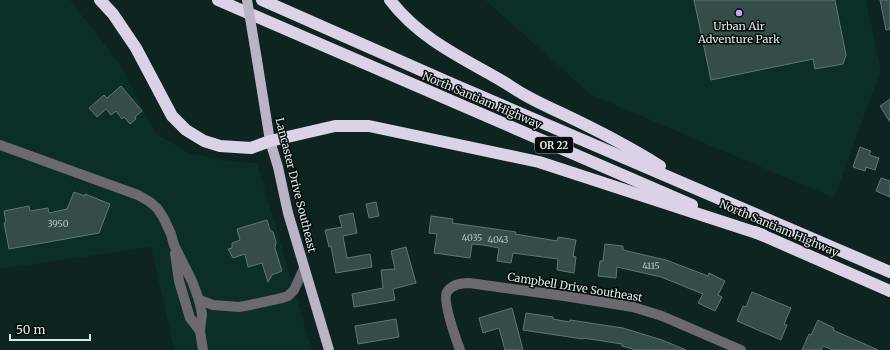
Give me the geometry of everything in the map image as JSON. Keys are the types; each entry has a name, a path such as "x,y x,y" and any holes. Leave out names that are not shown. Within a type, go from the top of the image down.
{"highway":[{"path":"100,0 113,14 136,48 172,116 186,130 204,141 220,146 250,148 270,141 335,126 369,126 539,162 763,235"},
{"name":"North Santiam Highway","path":"218,0 890,290"},
{"name":"North Santiam Highway","path":"262,0 890,272"},
{"path":"390,0 416,28 440,46 524,94 639,153 687,185"}],"main road":[{"name":"Lancaster Drive Southeast","path":"247,0 270,141 278,167 288,213 330,350"}],"street":[{"path":"0,145 138,195 157,208 171,234 179,281 190,318 200,331"},
{"path":"174,245 192,281 199,300 202,314 200,331 203,350"},
{"path":"199,300 213,305 239,307 282,298 288,296 294,290 304,268"},
{"name":"Campbell Drive Southeast","path":"460,350 446,303 446,296 448,290 454,286 470,283 633,307 662,316 741,350"}],"shaded area":[{"path":"0,0 70,0 120,64 156,134 189,153 227,161 257,163 312,350 174,350 151,247 0,269"},
{"path":"485,0 866,0 881,70 834,198 591,95"}],"building":[{"path":"694,0 835,0 846,55 843,64 815,69 813,59 711,80"},
{"path":"880,0 890,0 890,29 886,30"},
{"path":"121,86 142,111 135,117 136,119 130,124 124,117 122,119 116,111 111,115 106,109 97,117 89,108 104,95 107,98"},
{"path":"890,99 890,122 880,106"},
{"path":"860,147 871,151 869,155 879,158 875,170 866,167 865,171 853,167"},
{"path":"881,178 890,181 890,197 876,191"},
{"path":"74,192 85,196 85,194 110,204 99,233 9,249 4,223 6,222 4,211 29,206 30,211 48,208 49,213 67,209"},
{"path":"376,202 379,216 369,218 366,204"},
{"path":"353,213 357,233 343,236 347,258 370,254 372,267 336,273 331,246 329,247 325,230 342,227 339,216"},
{"path":"431,216 453,219 452,223 516,232 515,234 557,241 558,237 576,240 573,256 576,257 574,273 557,270 558,259 513,253 511,263 497,261 499,248 483,245 472,244 470,258 434,253 437,234 429,233"},
{"path":"267,220 276,242 275,248 282,271 272,275 268,282 262,263 248,267 245,254 233,258 228,249 232,248 232,243 240,240 237,229"},
{"path":"605,244 623,246 623,250 666,260 708,276 709,273 725,281 718,295 722,297 715,311 698,303 703,294 661,277 617,267 616,278 598,276 600,261 603,261"},
{"path":"406,247 416,283 393,289 395,300 354,307 352,294 383,288 381,270 395,269 391,251"},
{"path":"752,292 791,308 784,324 787,325 781,340 737,321 743,306 746,307"},
{"path":"512,308 523,350 505,350 499,328 483,333 479,318"},
{"path":"526,313 553,317 553,319 569,322 570,320 623,328 662,340 686,350 636,350 622,346 622,344 523,330"},
{"path":"396,319 399,337 358,344 355,326"},
{"path":"818,320 834,328 833,330 878,350 833,350 823,346 821,350 802,350 809,334 811,335"}],"place":[{"name":"Urban Air Adventure Park","path":"739,13"}]}
